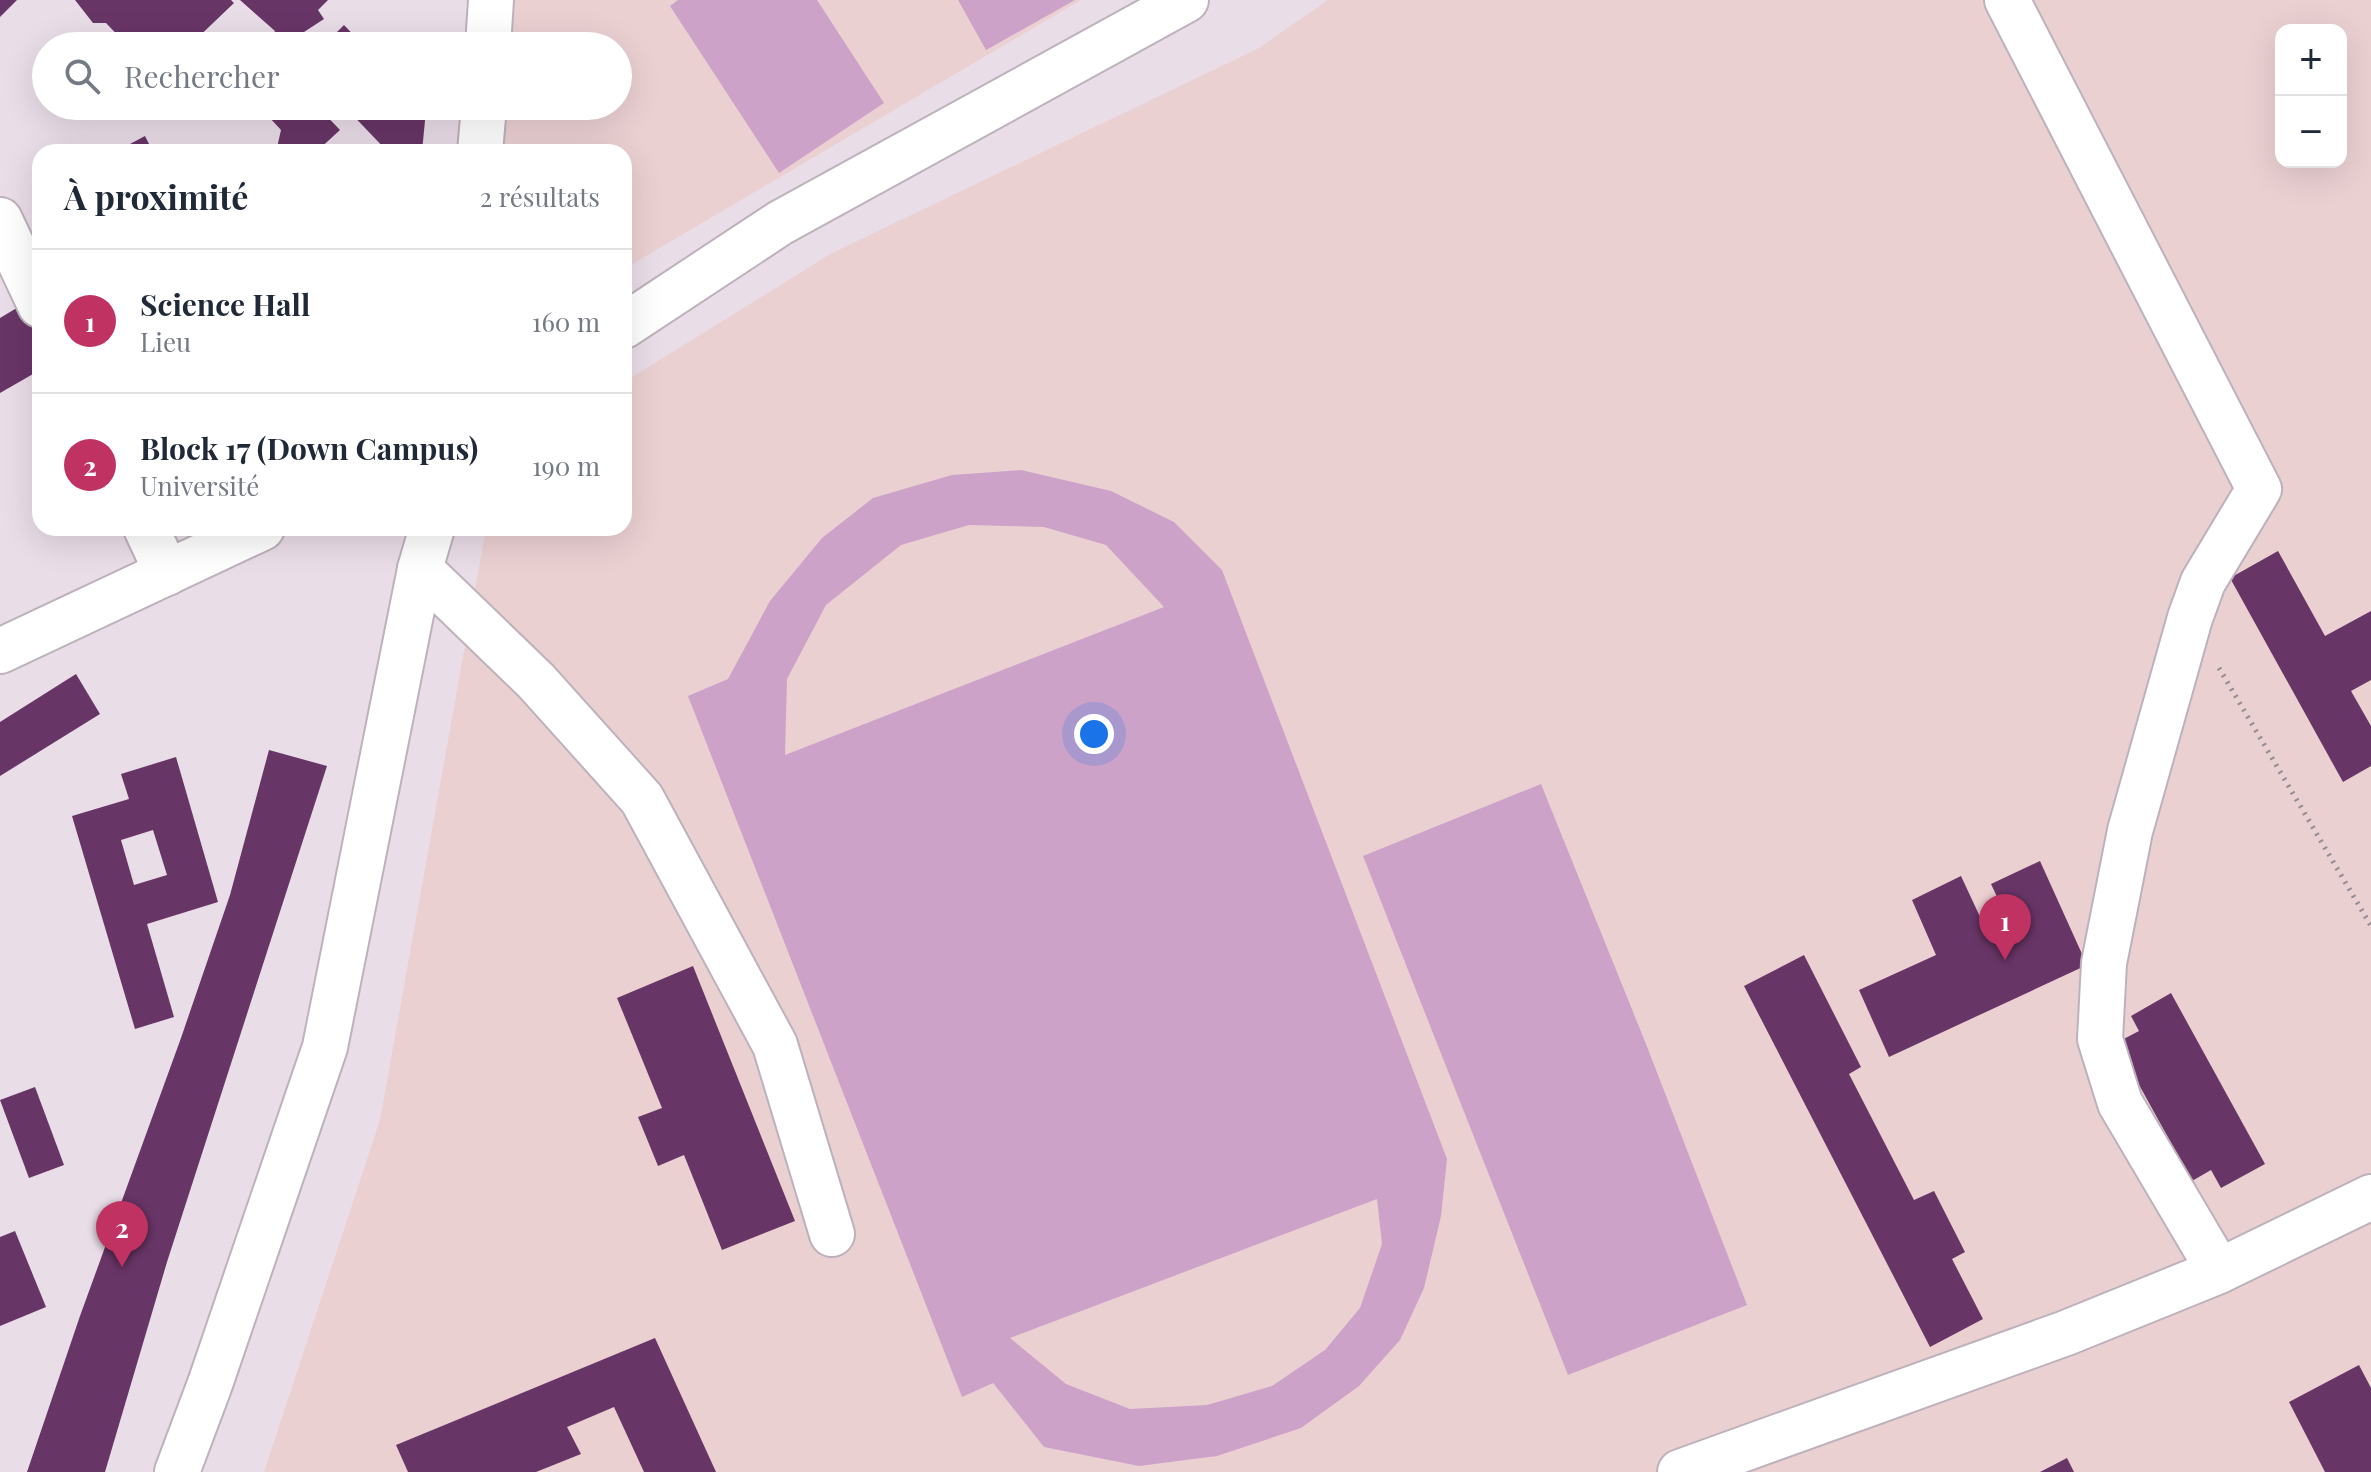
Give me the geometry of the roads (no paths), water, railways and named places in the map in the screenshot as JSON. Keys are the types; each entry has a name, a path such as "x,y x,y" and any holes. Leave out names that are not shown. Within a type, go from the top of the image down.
{"street":[{"path":"489,32 491,0"},
{"path":"632,321 780,223 1186,0"},
{"path":"2007,0 2259,489 2203,582 2190,618 2130,831 2104,963 2100,1039 2120,1103 2219,1271"},
{"path":"481,144 483,120"},
{"path":"0,220 32,288"},
{"path":"150,536 167,573"},
{"path":"0,651 245,536"},
{"path":"426,548 536,681 642,799 775,1045 832,1234"},
{"path":"177,1472 325,1047 426,548"},
{"path":"1680,1472 2066,1333 2219,1271 2371,1197"}],"place":[{"name":"Science Hall","path":"2005,960"},
{"name":"Block 17 (Down Campus)","path":"122,1267"}]}
